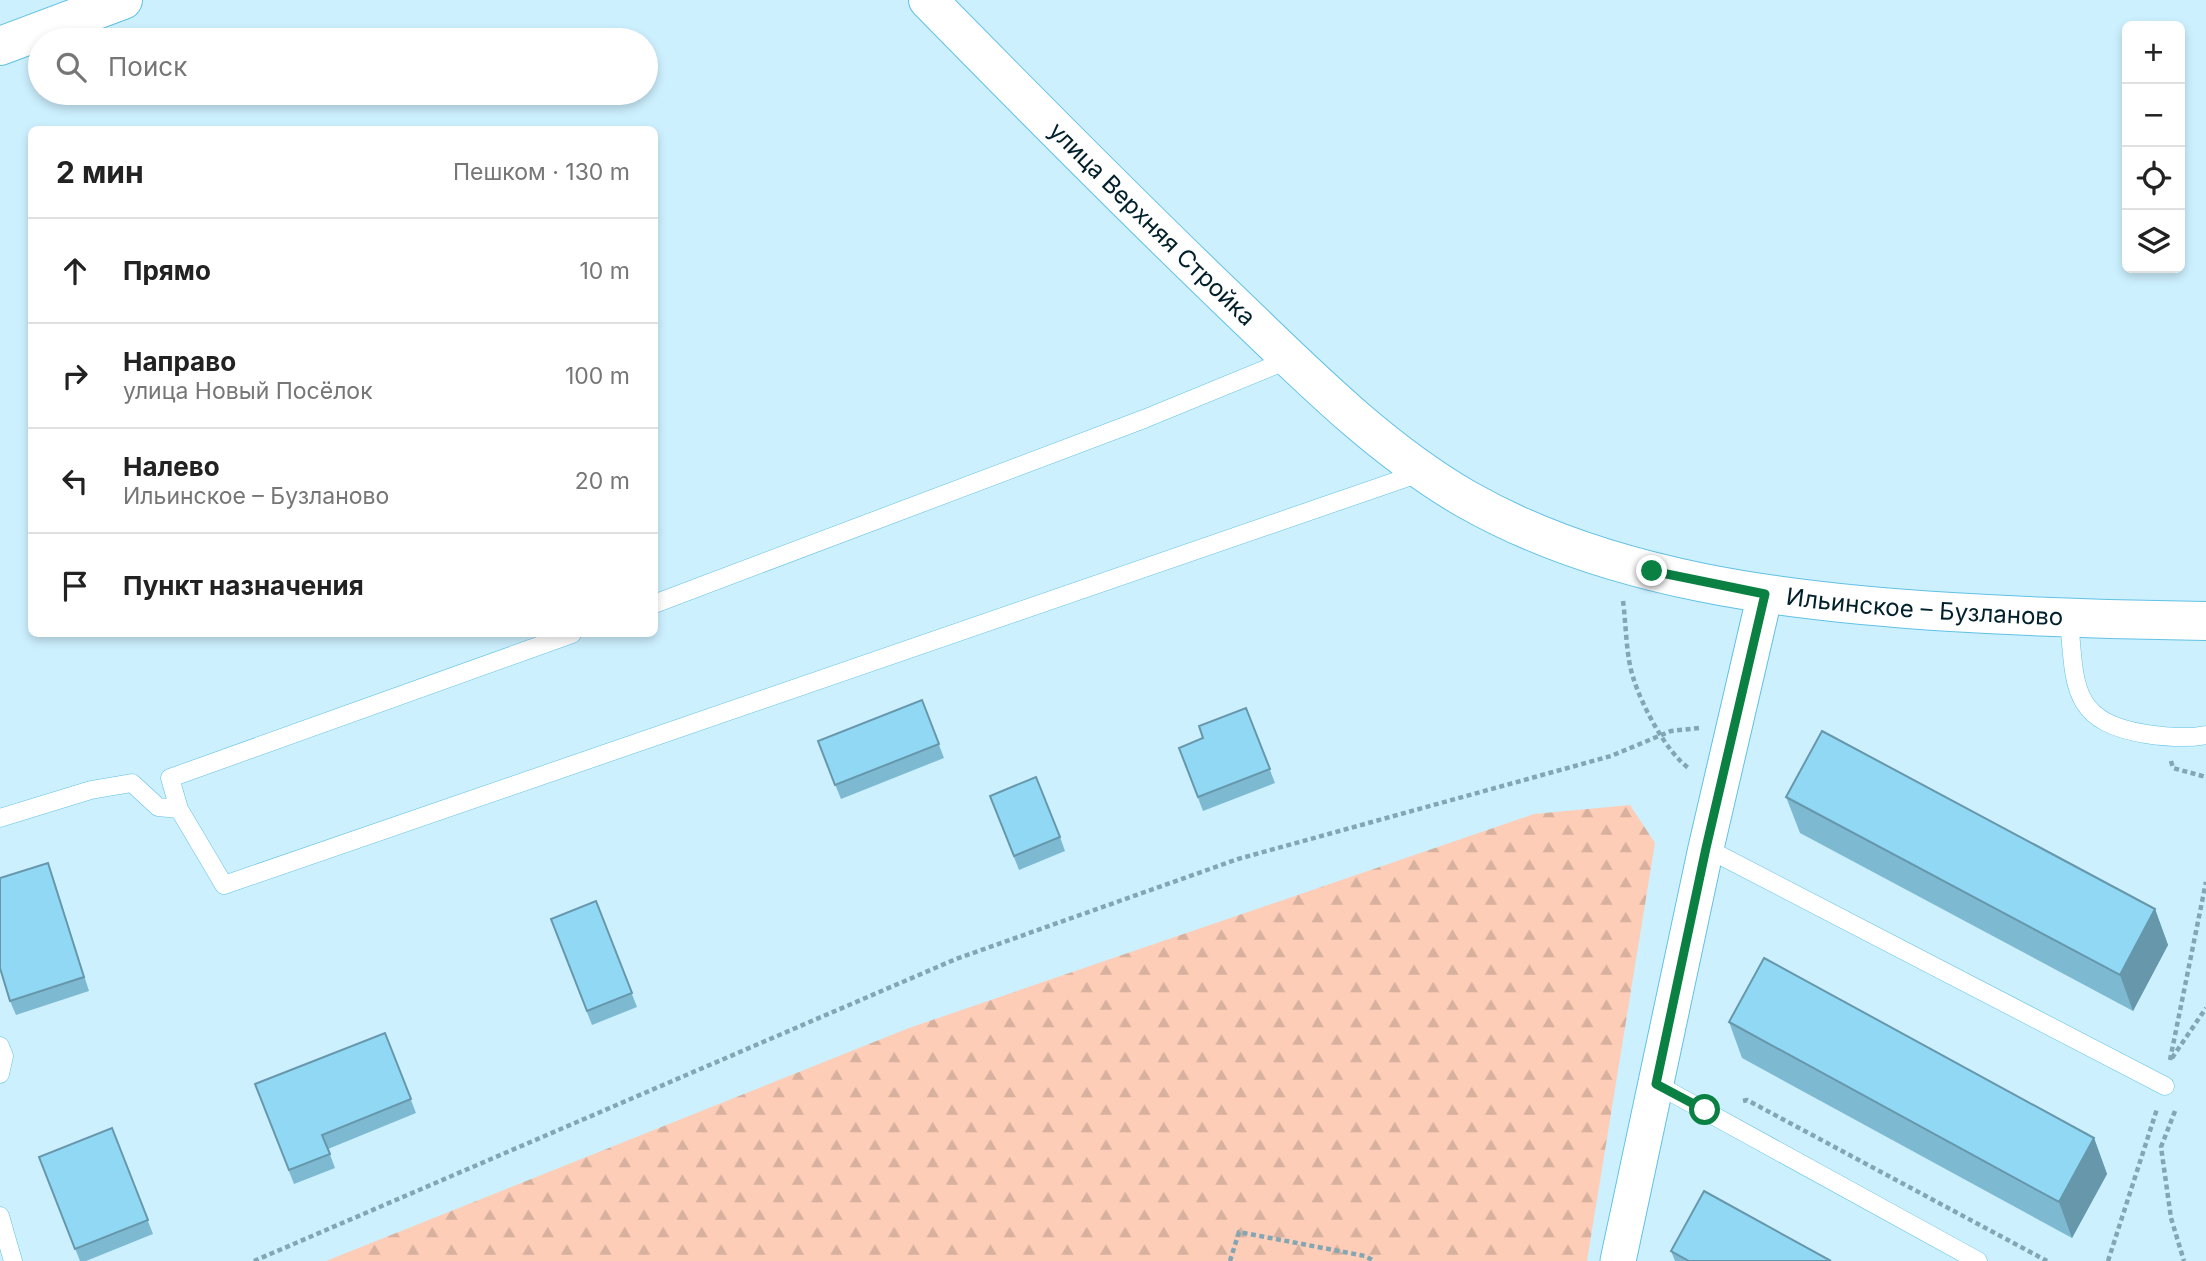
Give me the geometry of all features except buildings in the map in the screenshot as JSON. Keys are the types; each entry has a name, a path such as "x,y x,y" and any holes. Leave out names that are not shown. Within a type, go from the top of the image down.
{"street":[{"path":"48,28 123,0"},
{"name":"улица Верхняя Стройка","path":"928,0 1100,176 1290,359 1383,442"},
{"path":"0,46 28,36"},
{"name":"Ильинское – Бузланово","path":"1383,442 1423,472 1470,501 1524,527 1576,548 1652,571 1765,594 1873,607 2069,619 2206,621"},
{"path":"1618,1261 1706,848 1765,594"}],"lane":[{"path":"658,602 1144,419 1290,359"},
{"path":"564,637 170,778 179,810 224,885 1423,472"},
{"path":"2069,619 2076,684 2087,710 2102,722 2126,731 2165,737 2206,736"},
{"path":"0,818 91,790 132,783 158,807 179,810"},
{"path":"1706,848 2165,1086"},
{"path":"0,1046 4,1056 0,1074"},
{"path":"1656,1084 1978,1261"},
{"path":"0,1216 13,1261"}],"path":[{"path":"1617,561 1633,676 1660,736"},
{"path":"254,1261 956,959 1238,859 1611,756 1671,731 1735,725"},
{"path":"2170,1062 2206,1008"},
{"path":"1705,1110 1746,1100 2047,1261"},
{"path":"1230,1261 1239,1232 1365,1256 1374,1261"}],"green space":[{"path":"1630,805 1655,843 1587,1261 326,1261 909,1028 1534,814"}],"route":[{"path":"1652,571 1765,594 1706,848 1656,1084 1705,1110"}]}
